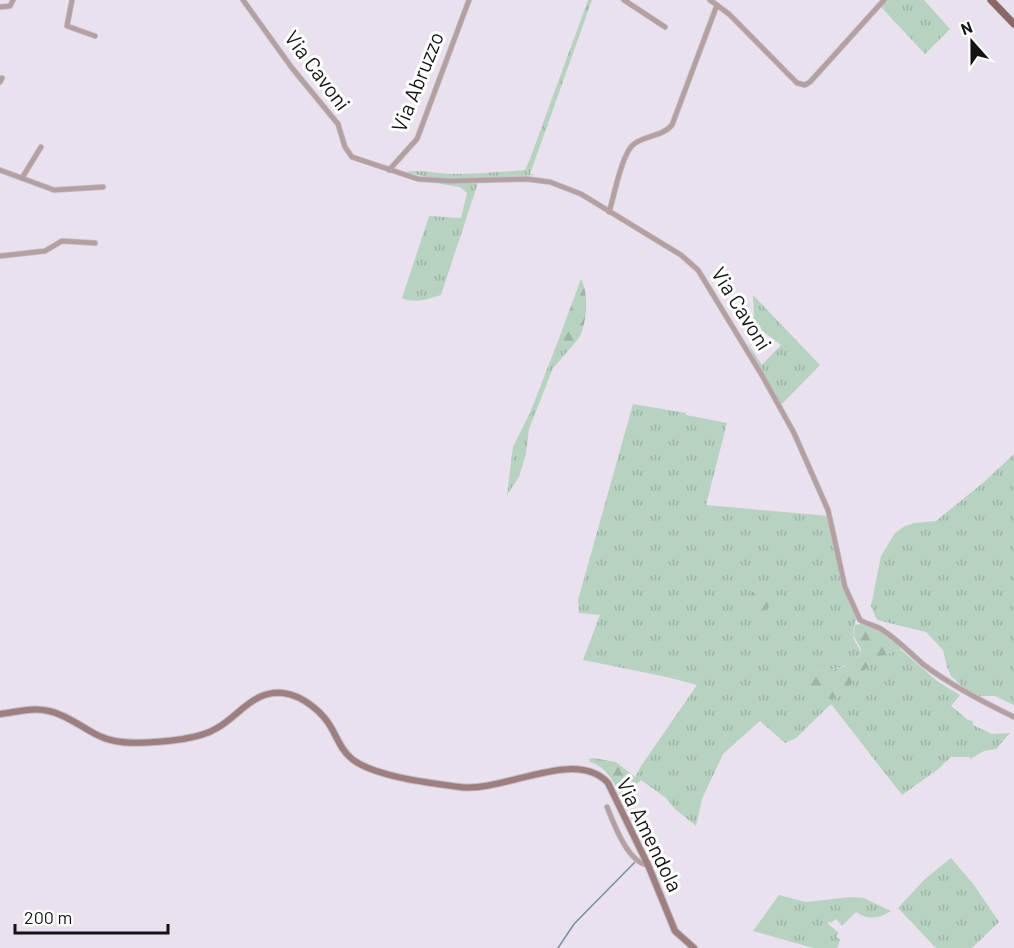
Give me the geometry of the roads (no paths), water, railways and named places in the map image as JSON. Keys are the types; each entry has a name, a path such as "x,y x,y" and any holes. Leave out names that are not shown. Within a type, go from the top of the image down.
{"main road":[{"path":"991,0 1014,24"},
{"name":"Via Amendola","path":"0,714 35,709 52,711 91,732 114,741 147,742 202,735 218,728 245,704 259,696 282,693 302,699 319,711 331,726 340,746 351,758 377,772 463,787 479,787 562,770 589,770 608,783 648,865 675,931 694,948"}],"street":[{"path":"0,7 10,6 13,0"},
{"path":"72,0 67,26 95,36"},
{"name":"Via Cavoni","path":"243,0 292,68 338,124 345,147 352,157 418,179 461,181 527,179 550,182 581,194 681,255 698,270 787,418 815,478 828,510 845,587 860,620 874,625 891,636 938,675 983,702 1014,717"},
{"name":"Via Abruzzo","path":"389,170 417,139 469,0"},
{"path":"624,0 665,27"},
{"path":"710,0 729,14 797,83 805,85 884,0"},
{"path":"609,212 626,156 632,144 668,130 672,125 717,5"},
{"path":"22,178 41,147"},
{"path":"0,170 54,190 103,187"},
{"path":"0,256 45,250 62,241 95,243"},
{"path":"607,807 623,842 636,860 648,865"}],"waterway":[{"path":"558,948 574,924 635,862"}]}
